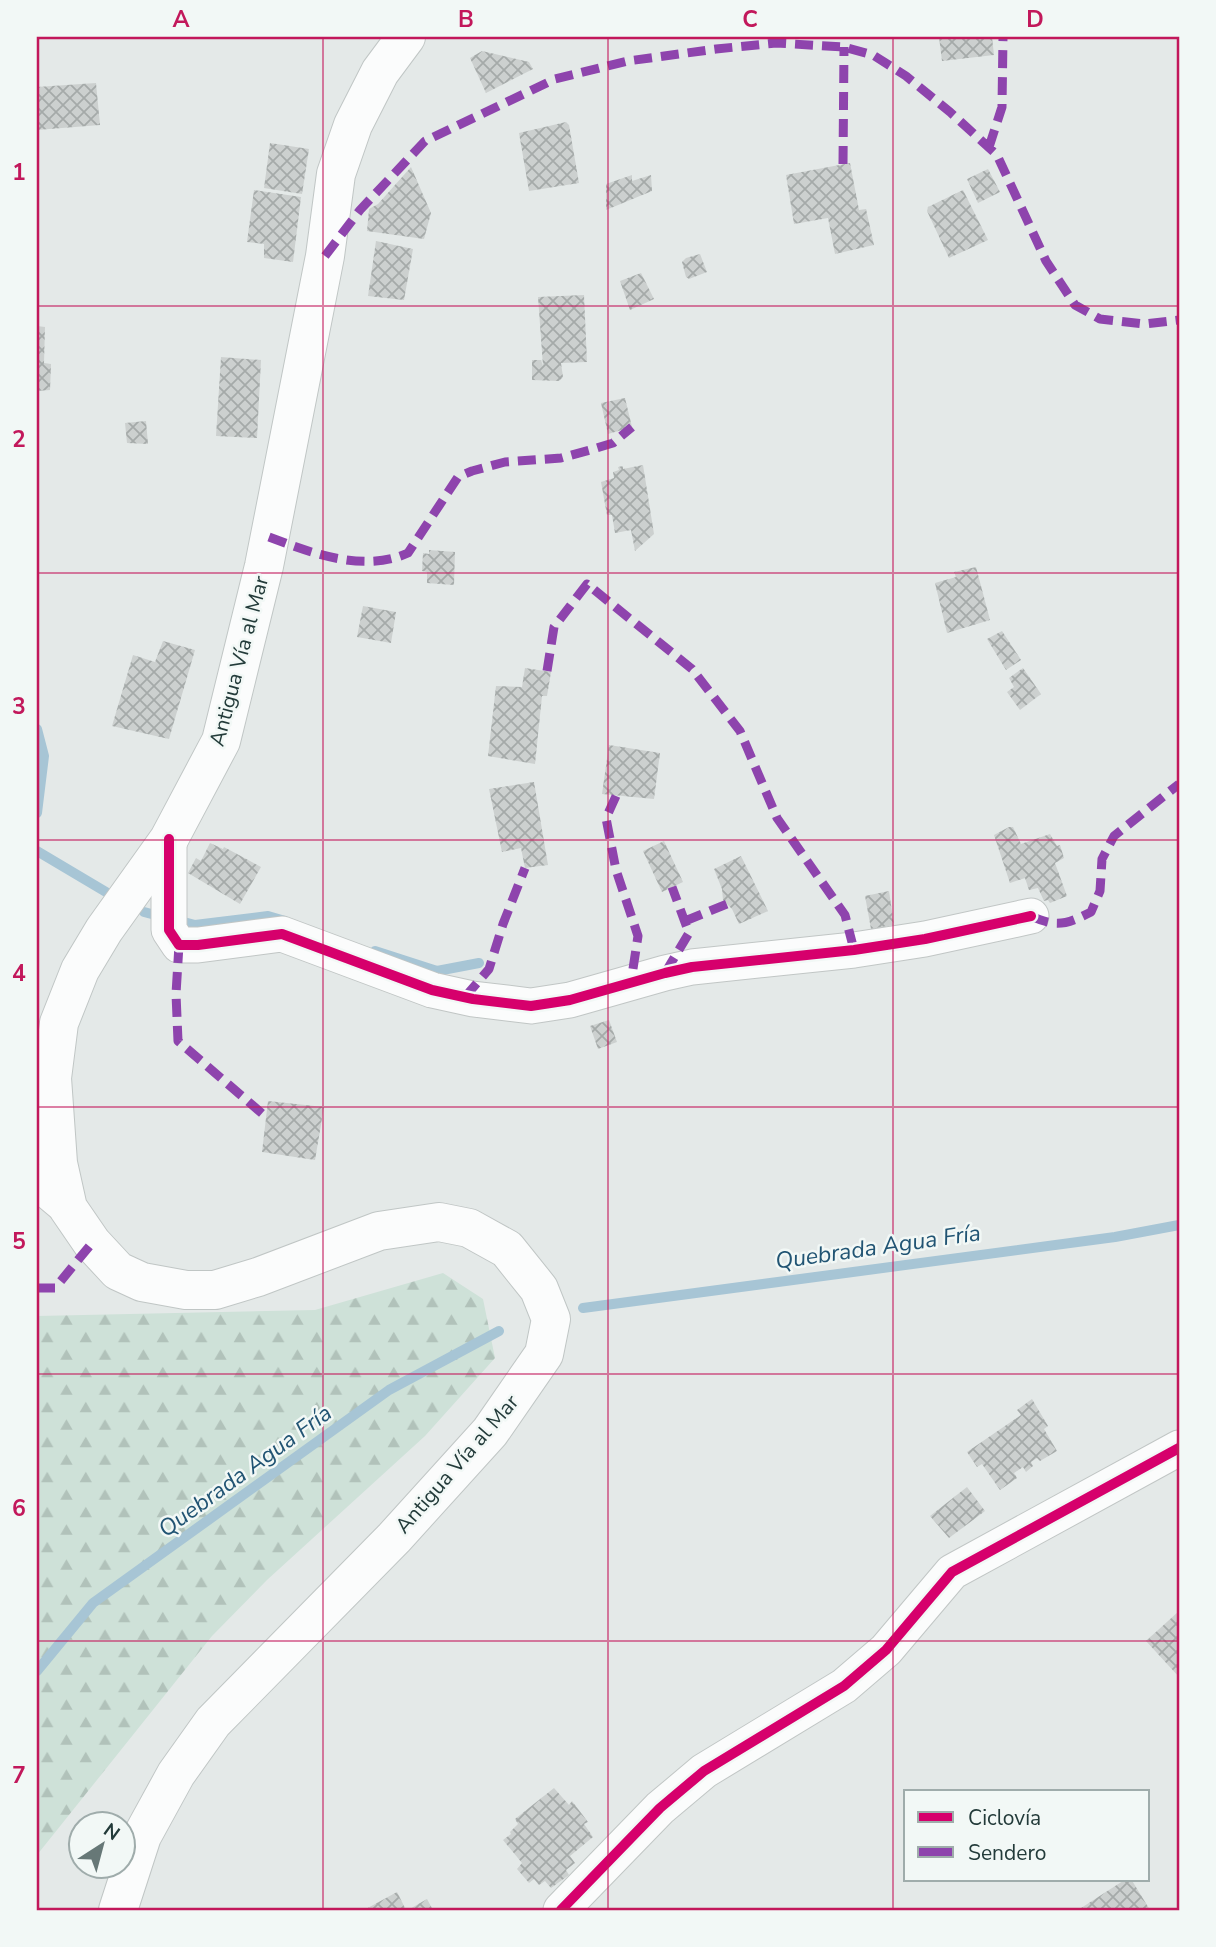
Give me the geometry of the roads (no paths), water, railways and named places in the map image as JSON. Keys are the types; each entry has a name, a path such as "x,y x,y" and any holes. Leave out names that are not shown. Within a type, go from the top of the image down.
{"main road":[{"name":"Antigua Vía al Mar","path":"118,1910 142,1836 176,1774 214,1722 394,1538 490,1432 544,1354 551,1319 539,1289 507,1249 469,1228 439,1222 379,1231 258,1277 215,1290 186,1290 142,1282 118,1270 92,1243 68,1208 58,1163 52,1078 59,1023 79,970 169,839 221,741 264,566 325,257 336,174 353,125 380,72 405,37"}],"street":[{"path":"169,839 169,930 179,945 282,934 432,990 473,999 531,1006 570,1000 692,967 925,939 1031,916"},
{"path":"37,1182 68,1208"},
{"path":"561,1910 660,1808 704,1772 844,1686 886,1650 952,1572 1179,1448"}],"waterway":[{"path":"37,729 44,756 37,813"},
{"path":"37,851 106,892"},
{"path":"144,912 163,917"},
{"path":"180,921 195,925 268,916 285,921"},
{"path":"375,951 437,971 479,963"},
{"name":"Quebrada Agua Fría","path":"583,1308 1115,1237 1179,1225"},
{"name":"Quebrada Agua Fría","path":"37,1671 93,1603 389,1390 499,1331"}]}
